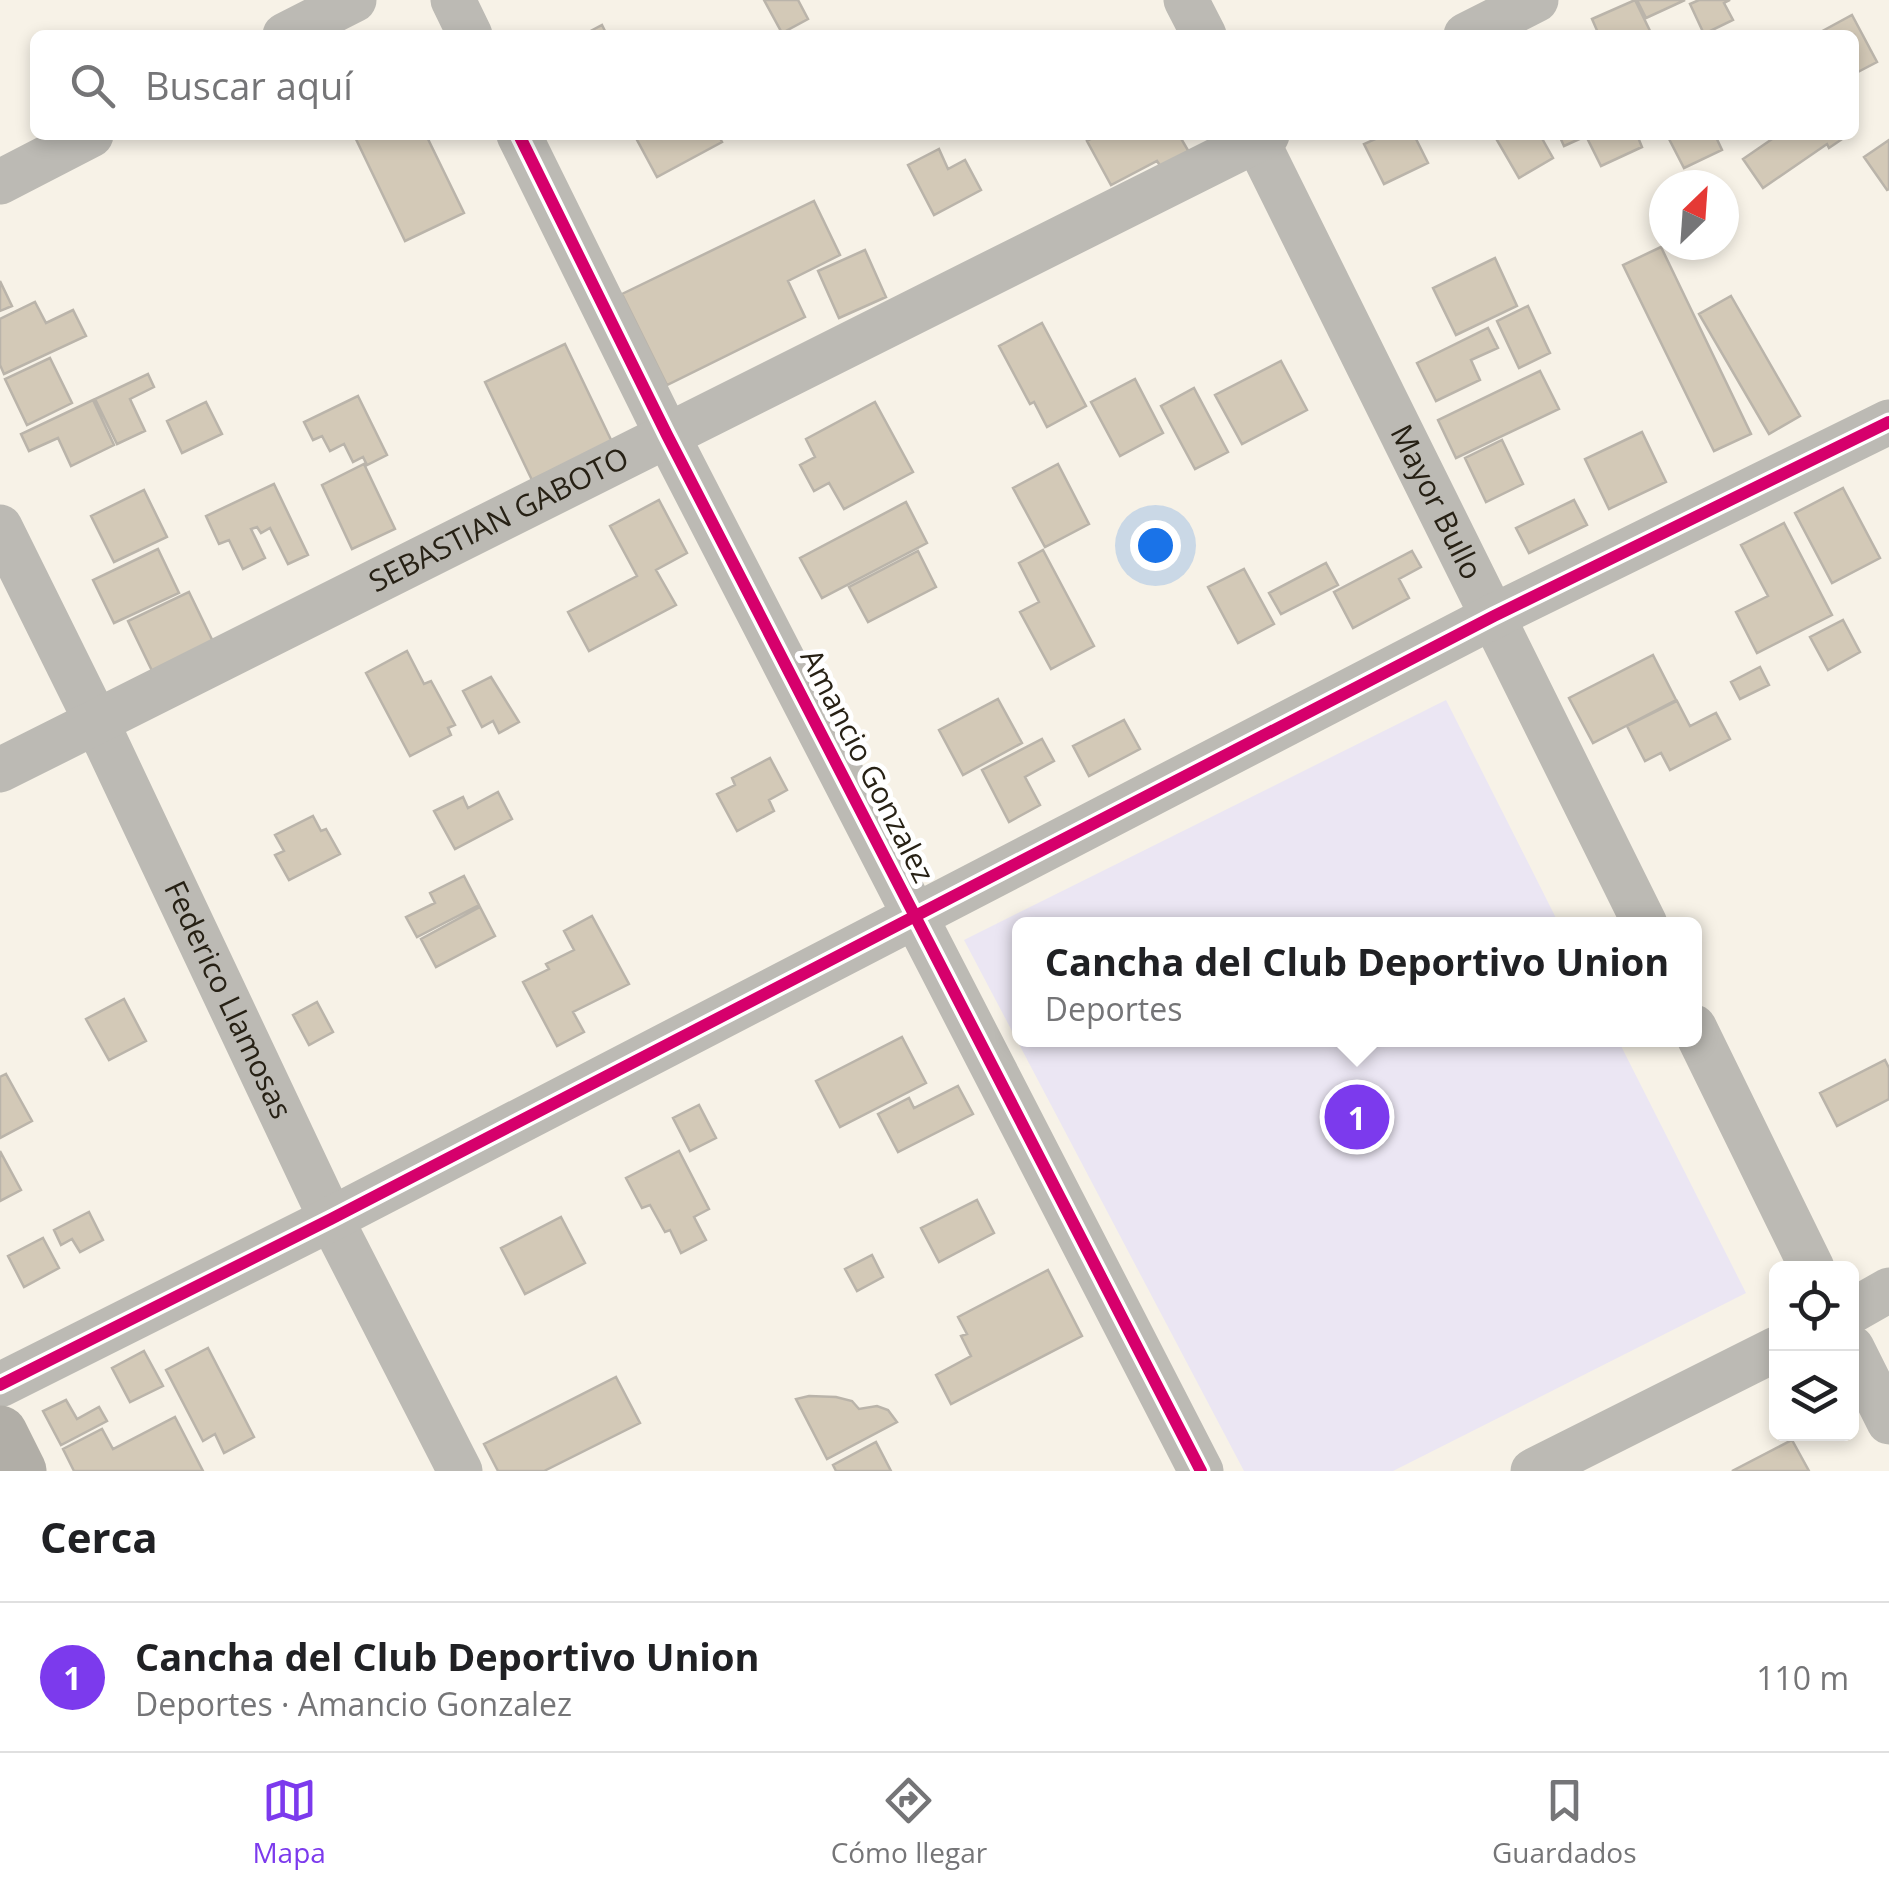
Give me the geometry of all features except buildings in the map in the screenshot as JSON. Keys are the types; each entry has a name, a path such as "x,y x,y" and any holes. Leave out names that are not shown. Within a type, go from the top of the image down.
{"street":[{"path":"296,30 354,0"},
{"path":"453,0 468,30"},
{"path":"1186,0 1201,30"},
{"path":"1476,30 1536,0"},
{"path":"0,182 81,140"},
{"name":"Amancio Gonzalez","path":"521,140 667,435 1201,1471"},
{"name":"SEBASTIAN GABOTO","path":"0,770 1253,140"},
{"name":"Mayor Bullo","path":"1260,140 1641,917"},
{"path":"0,1384 331,1219 1494,616 1889,422"},
{"name":"Federico Llamosas","path":"0,527 331,1219 460,1471"},
{"path":"1702,1043 1809,1261"},
{"path":"1859,1306 1889,1290"},
{"path":"1533,1471 1772,1351"},
{"path":"1854,1351 1889,1422"},
{"path":"0,1432 20,1471"}],"shaded area":[{"path":"1446,700 1555,917 1012,917 1012,1031 964,940"},
{"path":"1020,1047 1622,1047 1746,1293 1393,1471 1244,1471"}],"cycle path":[{"path":"521,140 667,435 1201,1471"},
{"path":"0,1385 331,1219 1494,616 1889,422"}],"place":[{"name":"Cancha del Club Deportivo Union","path":"1357,1117"}]}
